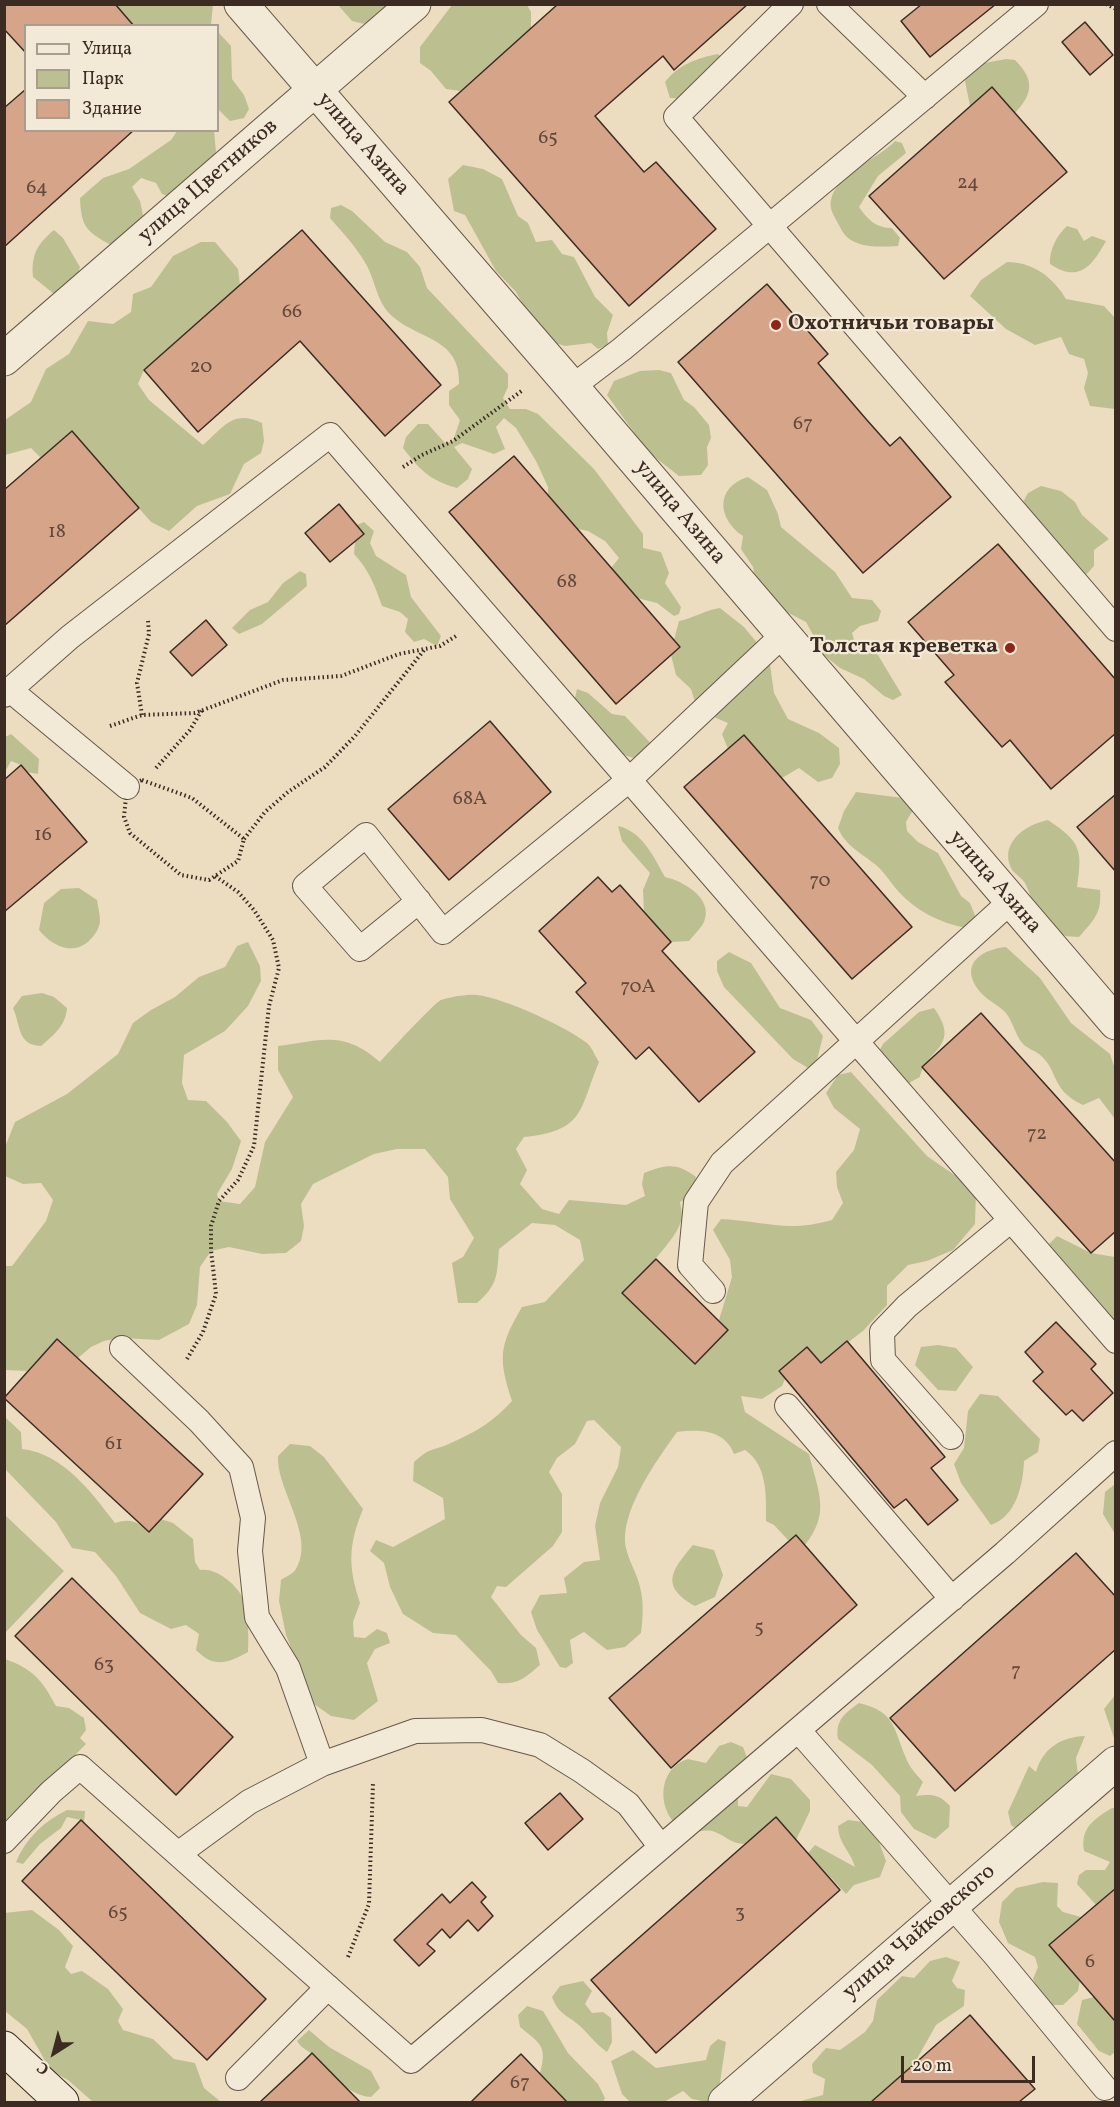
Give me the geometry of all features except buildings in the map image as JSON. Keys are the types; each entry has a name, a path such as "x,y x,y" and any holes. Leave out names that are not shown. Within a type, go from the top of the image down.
{"street":[{"name":"улица Азина","path":"241,4 563,376 1010,902 1116,1023"},
{"name":"улица Цветников","path":"4,359 414,4"},
{"name":"улица Чайковского","path":"725,2103 1116,1763"},
{"path":"4,2048 62,2103"}],"lane":[{"path":"791,4 676,117 1116,629"},
{"path":"829,4 925,97"},
{"path":"563,376 622,349 1036,4"},
{"path":"135,784 8,693 70,637 330,435 1116,1341"},
{"path":"419,901 360,949 305,886 366,836 419,901 443,932 629,780 783,635"},
{"path":"714,1291 690,1264 696,1202 722,1163 1010,902"},
{"path":"951,1437 883,1360 882,1332 907,1306 1011,1220"},
{"path":"122,1348 166,1389 241,1467 253,1518 250,1551 257,1617 288,1668 322,1764"},
{"path":"787,1406 952,1599"},
{"path":"4,1841 51,1792 80,1767 411,2061 952,1599 1116,1453"},
{"path":"177,1854 249,1802 322,1764 415,1731 482,1730 540,1745 628,1804 662,1847"},
{"path":"798,1730 995,1954 1103,2090"},
{"path":"238,2079 328,1987"}],"path":[{"path":"1106,4 1116,9"},
{"path":"370,481 409,465 422,455 453,441 563,376"},
{"path":"142,715 137,683 149,634 148,614 160,567"},
{"path":"58,730 100,729 142,715 202,710 283,680 341,676 399,654 440,646 488,617"},
{"path":"202,710 190,730 135,784 124,817 130,833 182,875 209,880 238,861 244,839 265,812 288,792 325,767 355,736 426,648"},
{"path":"135,784 192,798 244,839"},
{"path":"166,1389 203,1332 216,1294 211,1226 219,1201 238,1180 254,1146 269,1006 279,968 273,940 254,910 238,892 215,876"},
{"path":"328,1987 351,1953 369,1904 374,1790 369,1748"}],"green space":[{"path":"115,5 213,5 211,24 133,24"},
{"path":"338,5 398,5 369,25 352,21"},
{"path":"452,5 527,5 531,12 531,29 460,91 446,89 431,71 420,63 420,47"},
{"path":"219,33 231,46 232,79 244,95 249,109 244,118 230,121 219,110"},
{"path":"718,54 730,64 725,82 712,100 670,98 665,82 670,76 688,63"},
{"path":"1006,59 1015,60 1026,73 1029,86 1026,99 1021,106 1015,113 970,106 965,81 968,71 979,64"},
{"path":"176,132 214,132 216,152 206,172 181,183 174,198 162,194 156,183 141,178 132,187 140,201 144,220 113,246 91,233 84,223 80,198 103,178 129,169 171,140"},
{"path":"895,141 902,143 906,153 878,176 859,207 873,222 881,227 892,228 900,238 898,246 858,243 846,236 841,229 831,208 832,197 845,178"},
{"path":"463,165 483,169 502,179 518,216 528,223 536,242 552,240 562,254 574,257 595,297 613,315 607,333 608,345 598,349 591,343 565,346 555,343 536,329 516,292 496,271 465,215 454,211 448,179"},
{"path":"341,205 352,211 385,242 407,252 420,267 427,288 508,374 508,387 503,398 510,409 526,409 538,414 594,469 643,534 643,548 661,552 669,573 665,583 681,607 679,614 674,616 657,603 637,598 611,568 619,558 605,541 588,531 578,529 548,496 548,487 536,461 516,428 504,418 496,427 505,449 494,454 462,443 454,447 472,469 468,479 457,488 432,478 409,456 403,448 406,437 418,424 428,424 445,443 453,441 460,420 449,405 449,391 459,384 458,369 453,357 446,349 403,324 387,311 363,260 330,218 331,208"},
{"path":"1067,226 1077,229 1084,241 1092,236 1106,241 1090,265 1076,272 1060,270 1050,264 1054,243"},
{"path":"54,230 63,238 80,267 74,286 59,298 33,277 36,250"},
{"path":"201,242 215,242 238,269 240,285 144,370 138,384 149,400 203,445 223,426 243,418 262,423 264,441 261,453 244,464 230,494 197,506 169,531 151,522 72,432 41,458 31,448 5,455 5,420 31,402 46,369 69,354 88,321 113,324 131,312 133,294 151,287 173,256"},
{"path":"1007,262 1034,268 1055,284 1066,299 1104,306 1115,318 1115,409 1090,406 1084,388 1088,373 1084,359 1069,354 1061,337 1035,345 1006,329 970,296 981,280"},
{"path":"659,370 671,373 684,400 694,407 709,425 711,438 707,447 708,465 701,475 679,476 648,452 607,395 614,381 640,371"},
{"path":"748,477 767,490 781,527 835,572 852,598 872,600 881,611 878,621 860,626 852,633 856,646 875,650 902,695 893,700 884,696 864,679 840,668 824,655 806,622 773,605 758,592 753,567 741,549 743,536 728,521 723,504 730,488"},
{"path":"1041,486 1061,491 1075,502 1082,515 1109,539 1094,550 1094,566 1084,577 1029,514 1023,502 1028,493"},
{"path":"364,522 374,531 370,543 376,556 406,575 411,597 441,636 437,646 424,639 414,642 405,632 408,619 400,612 382,606 371,578 354,554 355,542 364,534 357,525"},
{"path":"300,571 306,574 307,586 262,624 239,634 232,628 250,610 268,602 283,583"},
{"path":"720,608 744,627 769,657 774,693 788,719 819,733 839,748 840,764 832,778 818,782 799,768 782,778 744,735 728,749 722,734 728,723 716,718 695,702 691,689 676,675 671,655 680,647 674,640 679,621"},
{"path":"577,689 588,693 612,714 625,716 659,752 648,762 613,752 574,703"},
{"path":"11,734 39,759 38,774 27,772 21,765 11,761 5,772 5,737"},
{"path":"856,792 903,798 913,810 906,822 907,831 918,842 938,853 961,896 970,903 976,918 966,928 947,923 913,905 880,869 845,840 838,828 844,811"},
{"path":"1048,820 1067,834 1077,847 1080,863 1077,887 1100,890 1100,905 1096,916 1079,937 1065,936 1047,929 1038,915 1026,885 1012,870 1008,859 1012,842 1017,836 1024,830"},
{"path":"618,826 627,829 641,839 665,877 680,882 701,898 706,913 704,922 689,941 671,942 644,912 643,890 650,873 622,841"},
{"path":"79,888 97,900 99,926 89,941 83,945 76,948 63,947 50,941 39,930 44,903 61,889"},
{"path":"248,942 260,966 261,981 248,1006 225,1031 184,1055 182,1083 188,1100 206,1101 227,1122 241,1141 232,1169 217,1194 219,1201 240,1204 255,1187 265,1142 293,1097 278,1070 278,1046 320,1040 344,1041 367,1052 380,1062 437,1003 464,995 489,997 534,1014 587,1043 599,1062 577,1115 559,1130 524,1137 516,1149 527,1170 520,1184 542,1209 559,1214 569,1200 626,1205 645,1196 642,1184 644,1173 659,1168 677,1167 696,1177 692,1196 680,1202 682,1219 678,1229 656,1258 623,1293 695,1363 728,1330 719,1320 732,1277 730,1260 713,1230 721,1219 801,1226 832,1220 843,1203 837,1187 836,1172 854,1150 860,1129 834,1108 826,1093 838,1075 851,1072 927,1156 976,1190 975,1224 953,1250 927,1261 908,1265 887,1286 887,1305 863,1331 821,1363 807,1347 779,1371 785,1379 782,1386 762,1399 741,1396 745,1412 809,1454 819,1491 820,1512 813,1533 805,1545 796,1535 789,1541 774,1525 766,1521 764,1482 753,1457 745,1450 734,1454 725,1440 711,1433 677,1432 641,1487 628,1519 625,1534 627,1553 641,1593 643,1610 641,1633 625,1647 607,1650 584,1632 570,1640 573,1663 566,1668 560,1667 537,1630 531,1612 540,1595 567,1593 564,1578 584,1562 600,1560 595,1526 600,1503 618,1467 621,1447 594,1420 587,1421 575,1444 557,1458 549,1472 562,1494 562,1532 553,1546 506,1587 497,1586 491,1597 521,1635 536,1648 540,1665 521,1680 498,1683 491,1671 456,1635 433,1633 403,1614 390,1587 384,1563 370,1551 376,1540 393,1547 445,1519 443,1498 413,1481 414,1462 428,1451 477,1430 512,1401 504,1374 503,1352 514,1320 522,1307 545,1302 584,1260 580,1240 555,1225 532,1223 499,1249 495,1279 484,1297 477,1303 458,1303 452,1263 463,1257 474,1238 450,1199 448,1177 425,1149 397,1149 374,1154 313,1184 301,1204 304,1226 301,1241 286,1253 262,1254 229,1247 211,1251 200,1267 197,1305 189,1324 159,1340 121,1338 104,1341 91,1347 78,1358 57,1339 27,1371 5,1370 4,1266 12,1266 46,1221 53,1200 41,1183 23,1184 5,1176 5,1147 15,1122 67,1094 118,1054 133,1023 175,997 199,977 225,967 237,946"},
{"path":"1006,947 1040,978 1071,1023 1110,1054 1115,1069 1115,1119 1099,1098 1083,1105 1065,1093 1046,1060 1025,1046 1005,1012 977,988 971,971 977,959 989,951"},
{"path":"729,952 751,963 780,1008 811,1020 823,1036 816,1064 808,1068 793,1059 724,987 717,971 717,961"},
{"path":"42,993 54,997 67,1008 62,1025 41,1046 33,1045 24,1038 13,1008 22,996"},
{"path":"934,1008 942,1021 943,1040 923,1068 920,1077 907,1084 876,1057 883,1044 919,1012"},
{"path":"1057,1236 1091,1253 1115,1257 1115,1328 1048,1245"},
{"path":"938,1345 956,1348 973,1367 956,1391 938,1390 915,1365 921,1347"},
{"path":"980,1394 998,1396 1040,1439 1038,1452 1024,1461 1020,1490 1012,1507 1000,1521 991,1525 961,1483 954,1464 964,1448 968,1411"},
{"path":"6,1418 21,1432 22,1449 37,1452 64,1466 86,1487 115,1523 133,1522 149,1532 161,1519 173,1523 193,1539 195,1562 200,1570 221,1575 243,1598 247,1615 248,1652 221,1662 215,1662 202,1656 196,1650 199,1634 186,1625 171,1629 140,1613 116,1576 95,1552 72,1548 56,1522 5,1469"},
{"path":"290,1444 310,1446 324,1457 363,1509 351,1556 353,1578 360,1603 353,1622 354,1637 365,1638 377,1629 387,1633 390,1643 375,1649 367,1663 378,1701 354,1720 331,1716 314,1704 286,1635 279,1601 281,1580 296,1569 301,1556 299,1527 279,1469 278,1456"},
{"path":"1115,1484 1115,1534 1103,1514 1105,1492"},
{"path":"5,1515 64,1571 4,1633"},
{"path":"693,1545 714,1550 723,1575 715,1597 695,1606 684,1599 673,1585 673,1577 679,1562"},
{"path":"5,1659 36,1676 56,1706 69,1708 84,1718 86,1730 80,1738 86,1744 26,1804 5,1841"},
{"path":"1115,1695 1115,1741 1104,1709"},
{"path":"859,1703 887,1716 907,1761 923,1782 916,1796 935,1796 950,1806 949,1827 935,1839 914,1829 901,1812 900,1796 872,1765 838,1739 837,1732 842,1718"},
{"path":"1085,1736 1076,1758 1078,1775 1029,1838 1011,1825 1008,1812 1029,1766 1036,1772 1043,1756 1054,1745 1068,1739"},
{"path":"731,1742 743,1747 749,1763 738,1793 738,1806 747,1807 771,1774 791,1779 810,1800 810,1811 796,1840 776,1817 745,1844 707,1830 687,1832 674,1823 664,1803 663,1792 670,1772 677,1764 688,1759 706,1763 719,1746"},
{"path":"1112,1808 1116,1808 1115,1888 1096,1905 1077,1884 1079,1875 1086,1870 1105,1870 1110,1862 1084,1851 1084,1836 1094,1820"},
{"path":"67,1810 85,1811 84,1823 81,1820 67,1817 61,1828 40,1844 23,1864 16,1862 25,1845 37,1831 51,1819"},
{"path":"848,1820 863,1822 879,1842 886,1861 880,1877 854,1885 846,1894 808,1853 815,1845 855,1867 839,1833 838,1826"},
{"path":"1043,1882 1058,1883 1057,1906 1063,1912 1081,1917 1049,1945 1080,1980 1078,1991 1063,2005 1052,2005 1040,1993 1033,1979 1038,1967 1035,1957 1008,1943 999,1922 1002,1902 1016,1888"},
{"path":"32,1910 59,1930 73,1946 65,1967 71,1974 82,1971 108,1989 123,2009 118,2021 123,2030 153,2039 174,2059 195,2063 204,2088 221,2102 93,2102 68,2080 51,2071 27,2029 5,2011 4,1913"},
{"path":"946,1957 960,1962 952,1981 957,1988 965,1990 964,2006 936,2025 913,2066 871,2102 797,2102 823,2095 825,2079 813,2073 812,2064 826,2048 840,2050 865,2032 873,2021 877,2000 902,1976 914,1978 930,1961"},
{"path":"583,1981 592,1991 585,2004 592,2013 603,2012 611,2018 612,2042 607,2052 561,2012 552,1997 560,1986"},
{"path":"1094,1997 1115,2020 1115,2052 1110,2056 1099,2051 1077,2024 1082,2000"},
{"path":"527,2006 543,2011 568,2053 598,2084 605,2098 603,2102 567,2102 540,2073 542,2050 537,2041 520,2027 518,2015"},
{"path":"309,2030 329,2047 371,2071 380,2088 371,2097 346,2087 297,2041"},
{"path":"718,2039 726,2042 718,2096 707,2102 692,2099 683,2091 664,2102 630,2102 622,2094 611,2061 633,2050 656,2068 706,2060 710,2046"}],"place":[{"name":"Охотничьи товары","path":"776,325"},
{"name":"Толстая креветка","path":"1010,648"}]}
